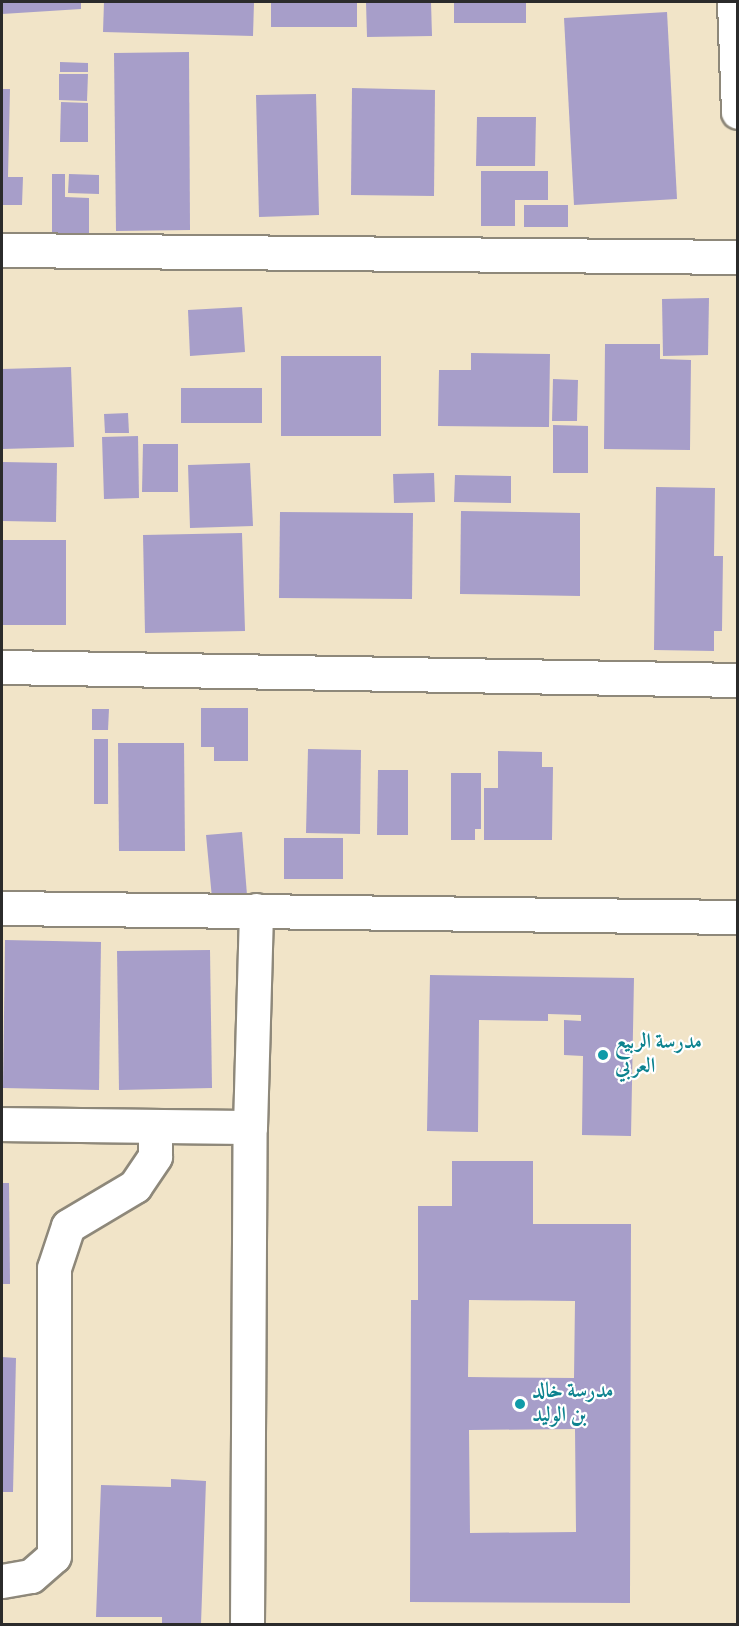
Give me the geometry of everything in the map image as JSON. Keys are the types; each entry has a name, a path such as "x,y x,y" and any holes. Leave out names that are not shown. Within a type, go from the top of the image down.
{"street":[{"path":"734,2 738,112"},
{"path":"2,250 738,257"},
{"path":"2,667 738,680"},
{"path":"2,908 738,917"},
{"path":"247,1624 250,1127 256,910"},
{"path":"2,1124 250,1127"},
{"path":"2,1581 31,1576 54,1556 54,1268 68,1226 135,1186 155,1156 155,1126"}],"building":[{"path":"2,2 81,2 81,9 2,14"},
{"path":"104,2 254,2 253,36 103,32"},
{"path":"271,2 357,2 357,27 271,27"},
{"path":"366,2 431,2 432,36 367,37"},
{"path":"454,2 526,2 526,23 454,23"},
{"path":"667,12 677,199 574,205 564,18"},
{"path":"189,52 190,230 116,231 114,53"},
{"path":"60,62 88,63 88,72 60,72"},
{"path":"59,74 88,74 87,101 59,100"},
{"path":"352,88 435,90 434,196 351,195"},
{"path":"2,89 10,89 8,177 23,177 22,205 2,205"},
{"path":"316,94 319,215 259,217 256,95"},
{"path":"61,102 88,103 88,142 60,142"},
{"path":"477,117 536,117 535,166 476,166"},
{"path":"481,171 548,171 548,200 515,200 515,226 481,226"},
{"path":"52,174 65,174 65,197 89,198 89,239 52,239"},
{"path":"69,174 99,175 99,194 68,193"},
{"path":"524,205 568,205 568,227 524,227"},
{"path":"709,298 708,355 663,356 662,299"},
{"path":"242,307 245,352 190,356 188,310"},
{"path":"605,344 660,344 660,359 691,360 690,450 604,449"},
{"path":"471,353 550,354 549,427 438,426 439,370 471,370"},
{"path":"281,356 381,356 381,436 281,436"},
{"path":"71,367 74,447 2,449 2,369"},
{"path":"553,379 578,380 577,421 552,421"},
{"path":"181,388 262,388 262,423 181,423"},
{"path":"128,413 129,433 105,433 104,414"},
{"path":"553,425 588,426 588,473 553,473"},
{"path":"138,436 139,498 104,499 102,437"},
{"path":"143,444 178,444 178,492 142,492"},
{"path":"2,462 57,463 56,522 2,521"},
{"path":"250,463 253,526 190,528 188,465"},
{"path":"434,473 435,502 394,503 393,474"},
{"path":"455,475 511,476 511,503 454,502"},
{"path":"656,487 715,488 714,556 723,556 722,631 714,631 714,651 654,650"},
{"path":"461,511 580,513 580,596 460,594"},
{"path":"280,512 413,513 412,599 279,598"},
{"path":"242,533 245,631 145,633 143,535"},
{"path":"2,540 66,540 66,625 2,625"},
{"path":"201,708 248,708 248,761 214,761 214,747 201,747"},
{"path":"92,709 109,709 108,730 92,730"},
{"path":"94,739 108,739 108,804 94,804"},
{"path":"118,743 184,743 185,851 119,851"},
{"path":"308,749 361,750 360,834 306,833"},
{"path":"498,751 542,752 542,767 553,767 552,840 484,840 484,788 498,788"},
{"path":"378,770 408,770 408,835 377,835"},
{"path":"451,773 481,773 481,829 475,829 475,840 451,840"},
{"path":"242,832 247,895 212,898 206,835"},
{"path":"284,838 343,838 343,879 284,879"},
{"path":"5,940 101,942 99,1090 3,1088"},
{"path":"210,950 212,1088 119,1090 117,951"},
{"name":"مدرسة الربيع العربي","path":"430,975 634,978 631,1136 582,1135 583,1056 564,1055 564,1020 581,1021 581,1015 548,1014 548,1021 479,1020 478,1132 427,1131"},
{"name":"مدرسة خالد بن الوليد","path":"452,1161 533,1161 533,1224 631,1224 630,1603 410,1602 411,1300 418,1300 418,1206 452,1206","holes":["469,1300 575,1301 574,1378 468,1377","575,1429 576,1532 470,1533 469,1430"]},
{"path":"2,1183 9,1183 10,1284 2,1284"},
{"path":"2,1357 16,1358 13,1492 2,1492"},
{"path":"171,1479 206,1481 201,1624 162,1623 162,1617 96,1617 101,1485 171,1487"}],"place":[{"name":"مدرسة الربيع العربي","path":"603,1055"},
{"name":"مدرسة خالد بن الوليد","path":"520,1404"}]}
